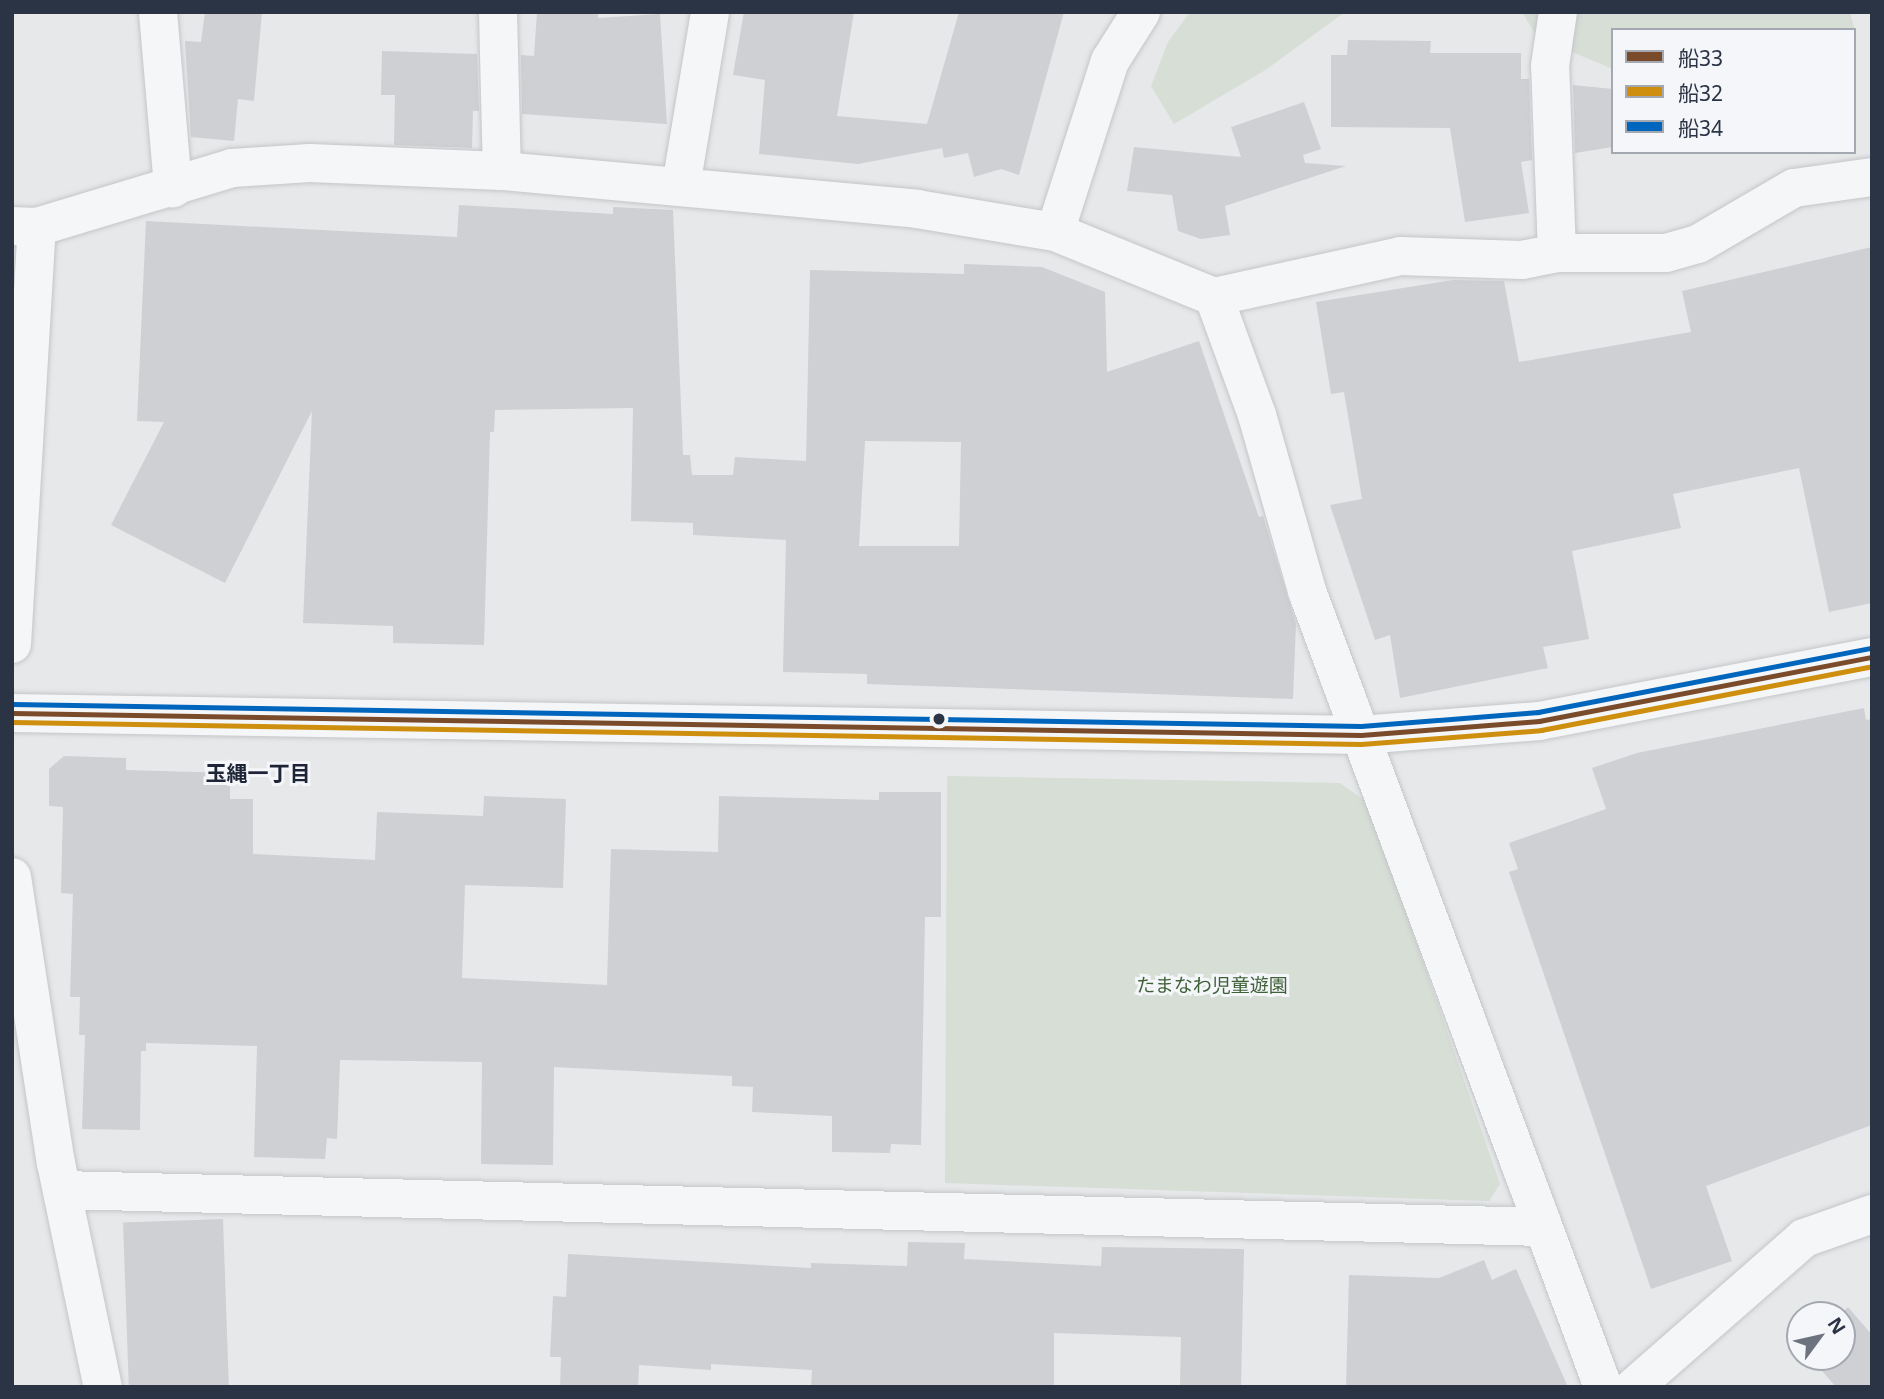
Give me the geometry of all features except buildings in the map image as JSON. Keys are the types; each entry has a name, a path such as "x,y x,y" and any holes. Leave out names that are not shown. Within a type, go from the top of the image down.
{"street":[{"path":"158,12 173,188"},
{"path":"498,12 502,171"},
{"path":"681,186 710,12"},
{"path":"1055,232 1110,61 1140,12"},
{"path":"1557,253 1550,66 1558,12"},
{"path":"12,644 25,226 173,188 232,169 310,163 502,171 917,209 1055,232 1214,297 1400,256 1522,260 1557,253 1666,253 1698,244 1794,188 1872,177"},
{"path":"1214,297 1257,415 1307,591 1542,1227 1604,1387"},
{"path":"12,713 1361,735 1539,721 1872,657"},
{"path":"12,877 62,1190 103,1387"},
{"path":"62,1190 1542,1227"},
{"path":"1634,1387 1804,1238 1872,1214"}],"green space":[{"path":"1190,12 1345,12 1267,69 1174,124 1151,86 1168,42"},
{"path":"1522,12 1850,12 1854,28 1611,28 1611,68 1538,38"},
{"name":"たまなわ児童遊園","path":"947,776 1340,783 1368,803 1500,1184 1489,1201 945,1183"}],"transit line":[{"name":"船34","path":"12,704 1361,726 1538,712 1870,648"},
{"name":"船33","path":"12,713 1361,735 1539,721 1872,657"},
{"name":"船32","path":"12,722 1361,744 1541,730 1872,666"}],"district":[{"name":"玉縄一丁目","path":"258,773"}]}
